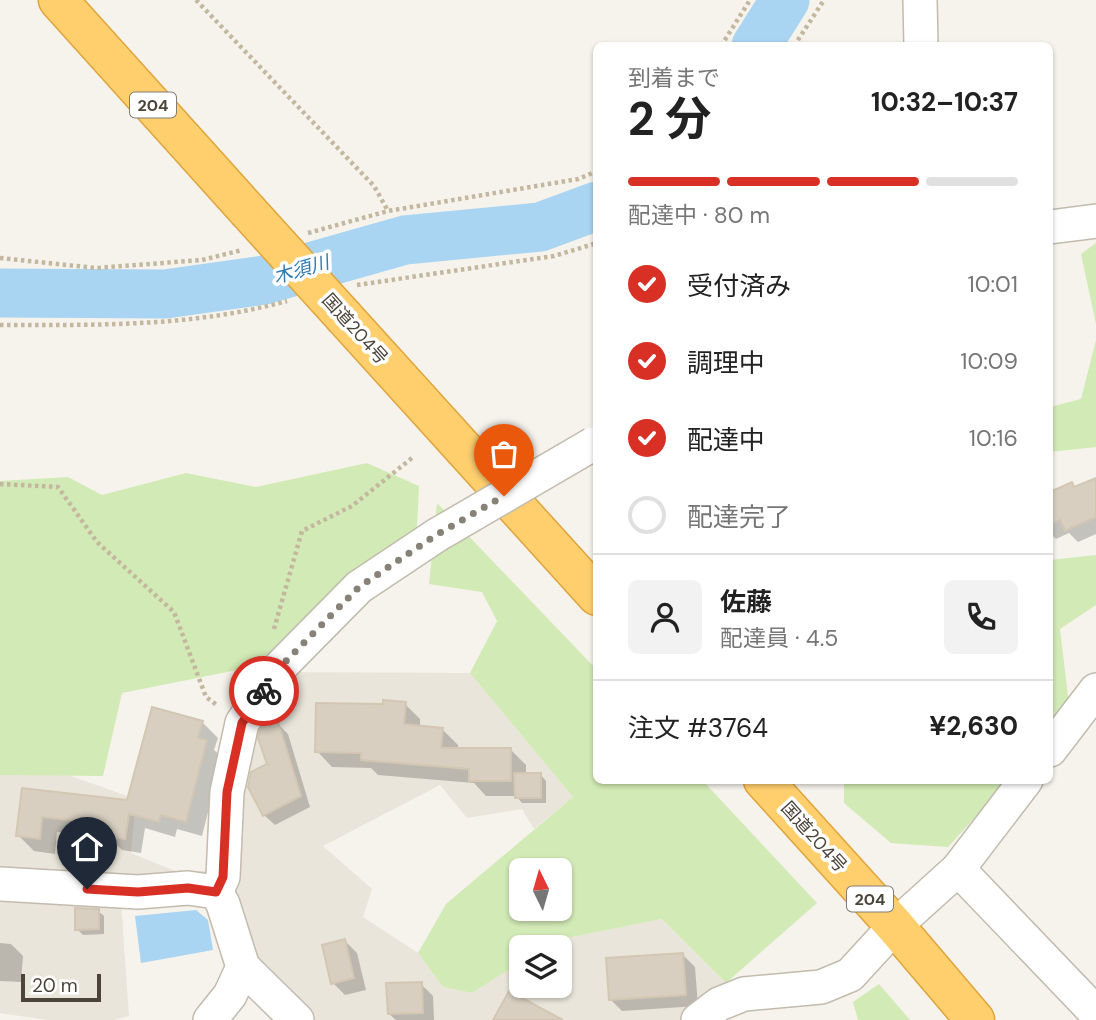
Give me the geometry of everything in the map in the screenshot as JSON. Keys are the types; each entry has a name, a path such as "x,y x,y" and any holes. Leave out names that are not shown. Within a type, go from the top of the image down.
{"highway":[{"name":"国道204号","path":"58,0 593,592"},
{"name":"国道204号","path":"767,784 895,926 975,1020"}],"street":[{"path":"920,0 921,42"},
{"path":"1053,227 1096,221"},
{"path":"216,892 223,877 227,792 242,723 279,668 359,587 436,535 593,444"},
{"path":"1053,746 1096,690"},
{"path":"698,1020 719,1004 744,994 821,987 850,975 895,926 958,869 1023,784"},
{"path":"958,869 1096,1013"},
{"path":"0,884 138,892 188,888 216,892"},
{"path":"216,892 223,904 243,967 297,1020"},
{"path":"210,1020 230,995 243,967"}],"path":[{"path":"196,0 374,187 388,211"},
{"path":"724,42 750,0"},
{"path":"797,42 824,0"},
{"path":"279,668 272,635 302,531 352,506 412,458"},
{"path":"0,484 58,487 97,542 174,612 206,697 242,723"}],"shaded area":[{"path":"262,672 470,673 573,797 534,829 522,809 467,818 440,785 323,846 372,889 363,917 418,953 443,987 472,993 509,970 509,998 572,998 572,937 662,919 726,983 697,1020 276,1020 208,899 121,902 129,1016 113,1020 47,1020 0,1013 0,775 68,775 136,799 131,853 180,873 211,870"}],"green space":[{"path":"1096,243 1096,324 1081,254"},
{"path":"1096,340 1096,447 1053,452 1053,406 1081,399"},
{"path":"367,463 419,486 417,527 252,667 122,693 103,776 0,775 0,481 68,477 102,495 186,473 256,487"},
{"path":"437,503 593,666 593,784 706,784 817,903 726,983 662,919 572,937 509,935 509,970 472,993 443,987 418,953 446,904 573,797 470,673 497,621 482,592 429,584"},
{"path":"1096,555 1096,605 1060,629 1070,713 1053,732 1053,560"},
{"path":"844,784 1005,784 948,847 891,843 844,803"},
{"path":"879,984 910,1020 858,1020 853,1002"}],"water":[{"path":"196,910 208,920 213,950 141,963 135,916"}],"building":[{"path":"1096,478 1096,517 1065,531 1060,520 1053,524 1053,491 1072,482 1074,487"},
{"path":"383,700 406,702 404,724 443,728 441,748 511,748 511,781 469,781 469,769 361,760 361,753 315,752 316,703 383,704"},
{"path":"152,707 203,721 198,738 207,740 186,822 161,815 159,822 129,814 125,839 105,835 106,824 42,817 40,839 16,836 22,788 127,800"},
{"path":"278,722 301,796 263,816 248,787 251,772 267,764 258,738 260,731 263,726"},
{"path":"514,773 541,773 541,798 515,798"},
{"path":"75,908 99,909 99,929 75,930"},
{"path":"345,939 354,978 331,984 322,945"},
{"path":"683,953 686,995 609,1000 606,958"},
{"path":"422,982 423,1013 388,1014 386,983"},
{"path":"509,991 509,998 522,998 563,1020 493,1020"}],"waterway":[{"name":"木須川","path":"759,42 785,0"},
{"name":"木須川","path":"0,293 165,294 264,280 405,240 540,227 593,207"}],"way so far":[{"path":"264,691 279,668 359,587 436,535 504,496"}],"route":[{"path":"87,889 138,892 188,888 216,892 223,877 227,792 242,723 264,691"}]}
